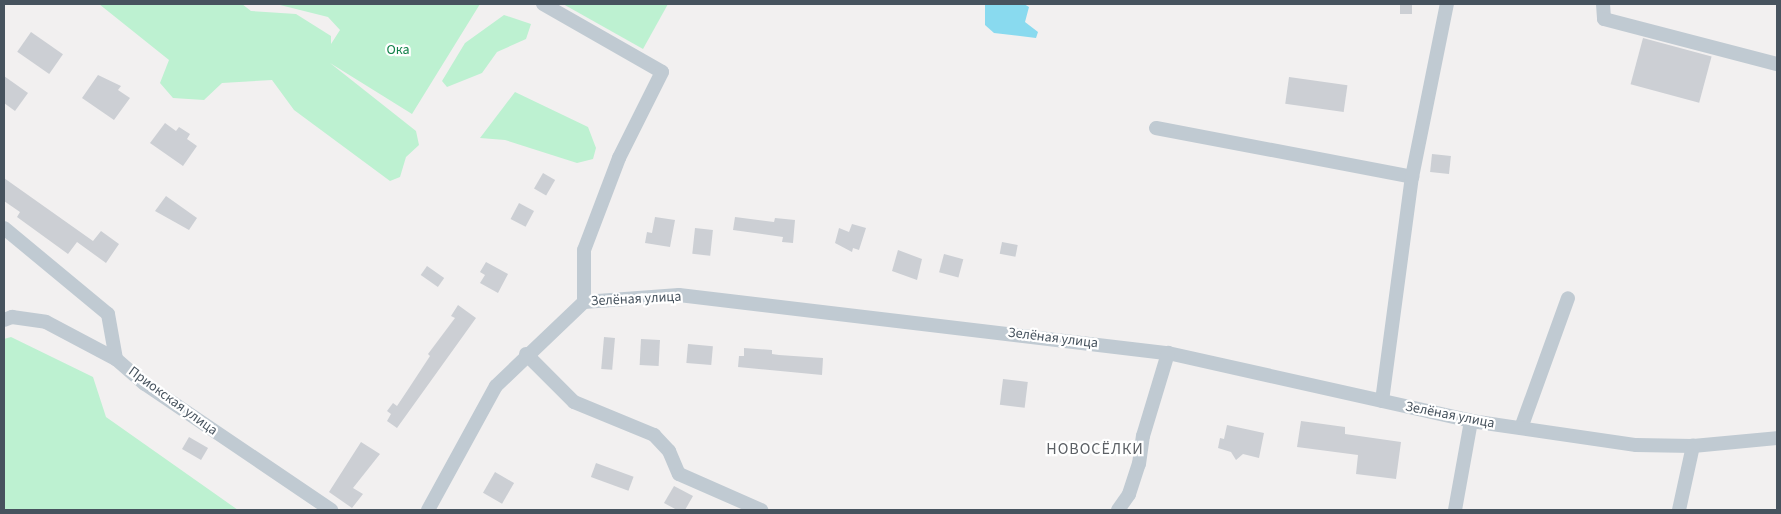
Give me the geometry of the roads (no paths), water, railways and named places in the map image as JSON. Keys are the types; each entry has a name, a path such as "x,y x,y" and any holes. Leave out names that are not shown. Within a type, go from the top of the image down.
{"street":[{"path":"543,4 662,72 619,158 584,250 584,302"},
{"path":"1382,401 1412,178 1446,4"},
{"path":"1603,4 1604,19 1777,64"},
{"path":"1156,128 1412,178"},
{"name":"Приокская улица","path":"4,228 108,314 116,359 145,384 331,510"},
{"name":"Зелёная улица","path":"428,510 496,386 526,354 584,302 679,295 1168,352 1471,421 1636,445 1693,446 1777,438"},
{"path":"1521,428 1568,298"},
{"path":"4,320 12,317 46,322 116,359"},
{"path":"1118,510 1134,479 1168,352"},
{"path":"526,354 574,402 654,435 669,451 679,474 761,510"},
{"path":"1455,510 1471,421"},
{"path":"1679,510 1693,446"}],"water":[{"path":"985,4 1024,4 1029,7 1025,22 1038,32 1036,38 994,33 985,25"}],"district":[{"name":"НОВОСЁЛКИ","path":"1095,449"}],"park label":[{"name":"Ока","path":"398,50"}]}
